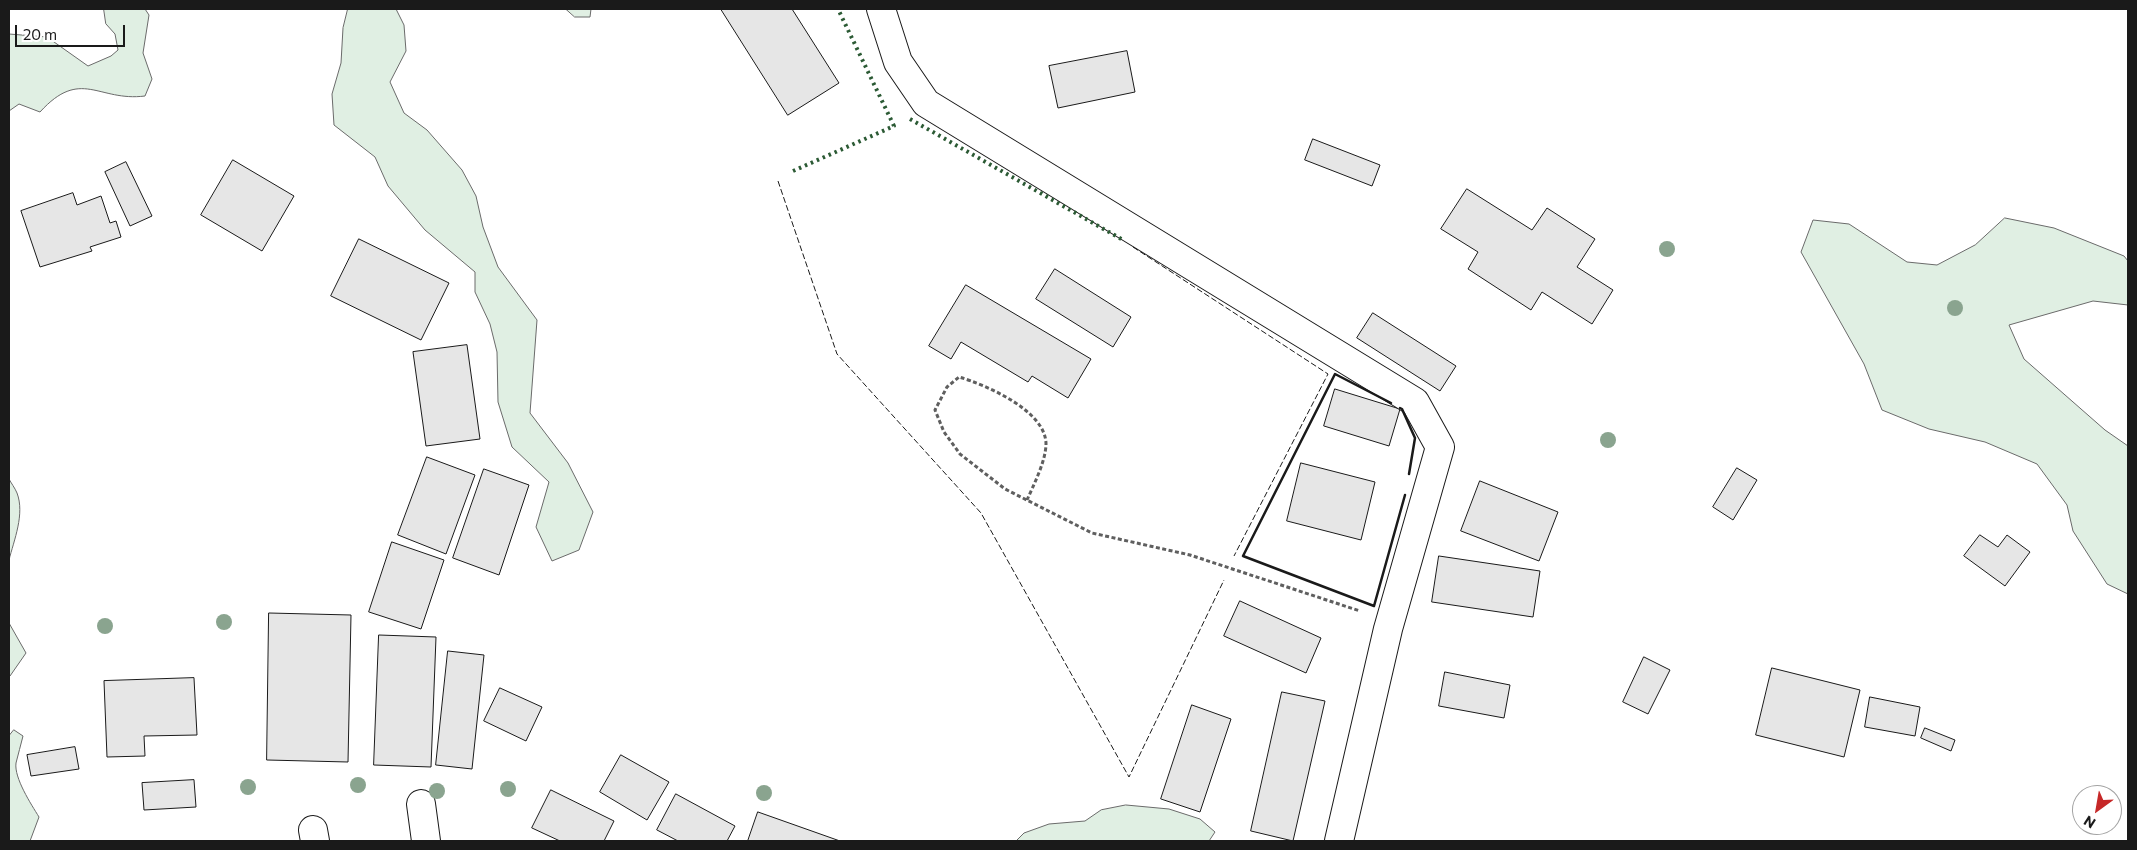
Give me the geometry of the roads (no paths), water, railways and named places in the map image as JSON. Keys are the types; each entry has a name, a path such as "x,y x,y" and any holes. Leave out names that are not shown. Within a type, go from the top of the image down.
{"street":[{"path":"880,9 898,62 926,103 1415,402 1440,447 1389,623 1339,841"},
{"path":"421,804 426,841"}]}
